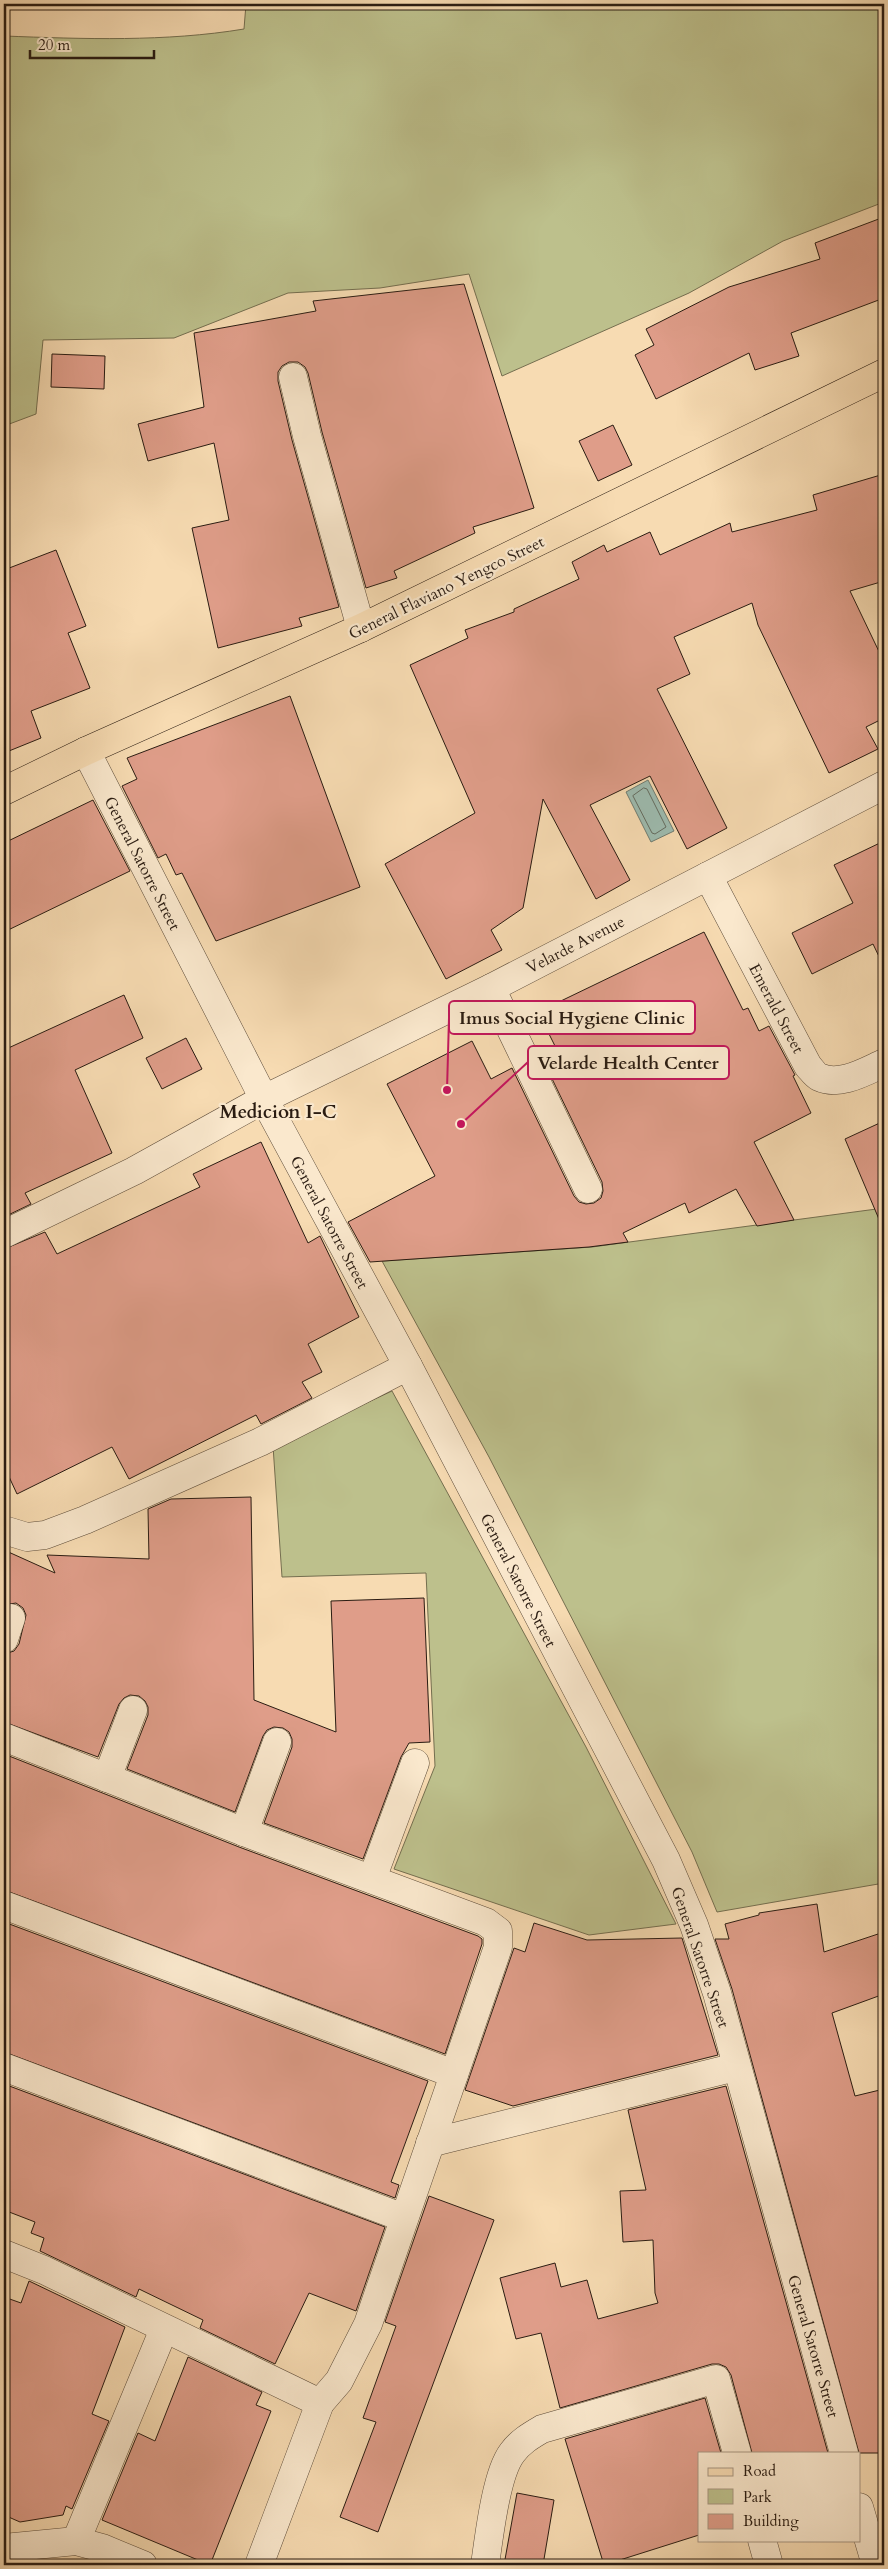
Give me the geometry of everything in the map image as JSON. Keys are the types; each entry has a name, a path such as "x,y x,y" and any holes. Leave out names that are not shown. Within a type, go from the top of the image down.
{"main road":[{"name":"General Flaviano Yengco Street","path":"4,791 86,751 361,628 884,373"}],"street":[{"path":"293,377 314,463 361,628"},
{"name":"General Satorre Street","path":"86,751 264,1099 408,1366 666,1860 694,1925 714,1985 844,2452"},
{"name":"Velarde Avenue","path":"4,1234 134,1171 264,1099 492,988 884,785"},
{"name":"Emerald Street","path":"708,876 808,1066 819,1077 835,1080 852,1077 884,1063"},
{"path":"492,988 588,1189"},
{"path":"4,1530 26,1538 45,1535 85,1520 260,1442 408,1366"},
{"path":"107,1778 133,1710"},
{"path":"4,1737 244,1832 486,1922 498,1931 498,1947 368,2324 339,2381 320,2403 259,2565"},
{"path":"244,1832 277,1742"},
{"path":"372,1879 415,1763"},
{"path":"4,1906 454,2074"},
{"path":"4,2067 404,2218"},
{"path":"430,2143 736,2068"},
{"path":"4,2254 44,2270 320,2403"},
{"path":"76,2541 164,2328"},
{"path":"485,2565 502,2475 511,2454 526,2438 542,2429 716,2380 737,2452"},
{"path":"860,2510 876,2565"},
{"path":"4,2548 76,2541 102,2548 143,2565"},
{"path":"763,2542 769,2565"}],"green space":[{"path":"246,4 884,4 884,202 783,241 689,293 502,376 469,274 380,288 288,293 174,338 43,340 36,414 4,426 4,36 155,38 215,33 244,29"},
{"path":"884,1208 884,1883 717,1912 692,1852 489,1457 382,1261 592,1247"},
{"path":"392,1391 586,1747 676,1924 589,1935 394,1869 435,1766 426,1573 282,1577 273,1446"}],"water":[{"path":"648,780 674,831 651,842 626,792"}],"building":[{"path":"884,217 884,298 791,333 799,356 755,370 749,353 656,399 635,355 654,345 646,329 729,287 820,259 815,243"},
{"path":"464,284 534,508 473,527 475,533 394,571 397,578 366,588 322,432 308,373 305,367 298,362 289,362 282,366 278,372 278,381 292,440 339,607 299,618 302,626 218,648 192,528 229,520 214,443 148,461 138,424 204,407 194,333 316,311 313,301"},
{"path":"52,354 105,356 104,389 51,387"},
{"path":"613,425 632,465 598,481 579,441"},
{"path":"884,474 884,581 850,591 884,662 884,718 866,727 878,749 829,773 758,625 752,603 674,637 690,674 657,689 727,828 687,849 650,776 590,805 630,880 596,899 543,799 523,908 491,930 502,950 446,979 385,864 475,813 410,665 468,638 465,630 514,612 514,609 579,579 572,562 604,545 607,552 650,532 660,555 730,523 732,532 817,510 813,495"},
{"path":"56,550 86,626 68,633 90,688 31,711 41,738 4,753 4,570"},
{"path":"290,696 360,887 216,941 182,873 176,875 166,854 158,858 122,786 137,779 127,758"},
{"path":"93,800 130,871 4,932 4,843"},
{"path":"884,841 884,967 873,944 812,974 792,933 853,903 834,865"},
{"path":"704,932 743,1010 748,1008 759,1031 769,1026 795,1075 793,1076 811,1113 754,1142 794,1220 757,1226 736,1189 689,1213 685,1203 623,1233 628,1242 589,1247 370,1262 348,1222 435,1176 387,1084 472,1041 491,1079 512,1068 574,1196 579,1202 586,1204 594,1203 601,1198 603,1191 602,1182 540,1054 555,1046 538,1012"},
{"path":"124,995 143,1038 75,1070 112,1153 25,1193 31,1204 4,1217 4,1050"},
{"path":"186,1038 202,1069 162,1089 146,1058"},
{"path":"884,1121 884,1231 845,1139"},
{"path":"261,1142 308,1243 320,1236 359,1317 308,1344 322,1372 302,1382 312,1398 261,1424 256,1415 129,1479 112,1447 17,1494 4,1466 4,1249 45,1232 57,1254 200,1187 193,1174"},
{"path":"251,1497 254,1700 336,1732 331,1601 424,1598 430,1742 409,1743 401,1757 363,1859 264,1823 292,1747 292,1739 289,1732 283,1728 274,1727 267,1730 263,1736 235,1812 127,1769 148,1715 148,1707 139,1696 130,1695 119,1704 98,1757 4,1722 4,1654 14,1651 19,1644 26,1615 23,1608 16,1603 4,1605 4,1550 55,1573 47,1555 149,1559 148,1509 171,1499"},
{"path":"4,1754 239,1847 478,1936 482,1939 482,1944 445,2054 4,1890"},
{"path":"817,1904 824,1952 884,1932 884,1994 832,2013 855,2096 884,2089 884,2453 859,2452 732,1989 715,1939 729,1939 725,1924 759,1915 759,1913"},
{"path":"4,1922 428,2081 391,2182 399,2185 395,2198 4,2052"},
{"path":"534,1923 587,1940 682,1938 718,2055 513,2106 465,2090 514,1948 525,1952"},
{"path":"4,2084 385,2227 356,2311 309,2293 275,2364 200,2328 203,2320 139,2289 136,2297 40,2251 44,2238 31,2233 35,2222 4,2210"},
{"path":"726,2086 828,2452 752,2452 731,2375 726,2367 719,2364 712,2364 560,2408 541,2333 516,2339 500,2278 555,2263 561,2287 587,2280 598,2319 658,2303 655,2293 653,2240 623,2242 620,2191 646,2190 628,2110"},
{"path":"429,2196 494,2220 378,2532 340,2517 376,2422 363,2418 396,2326 385,2322"},
{"path":"29,2281 125,2327 92,2414 109,2421 72,2509 66,2506 63,2515 20,2522 4,2515 4,2297 21,2303"},
{"path":"188,2357 262,2392 256,2405 271,2411 210,2565 102,2520 138,2433 155,2441"},
{"path":"705,2398 721,2452 698,2452 698,2535 604,2565 565,2439"},
{"path":"517,2493 554,2500 543,2565 504,2565"}],"place":[{"name":"Imus Social Hygiene Clinic","path":"447,1090"},
{"name":"Velarde Health Center","path":"461,1124"}],"district":[{"name":"Medicion I-C","path":"278,1111"}]}
